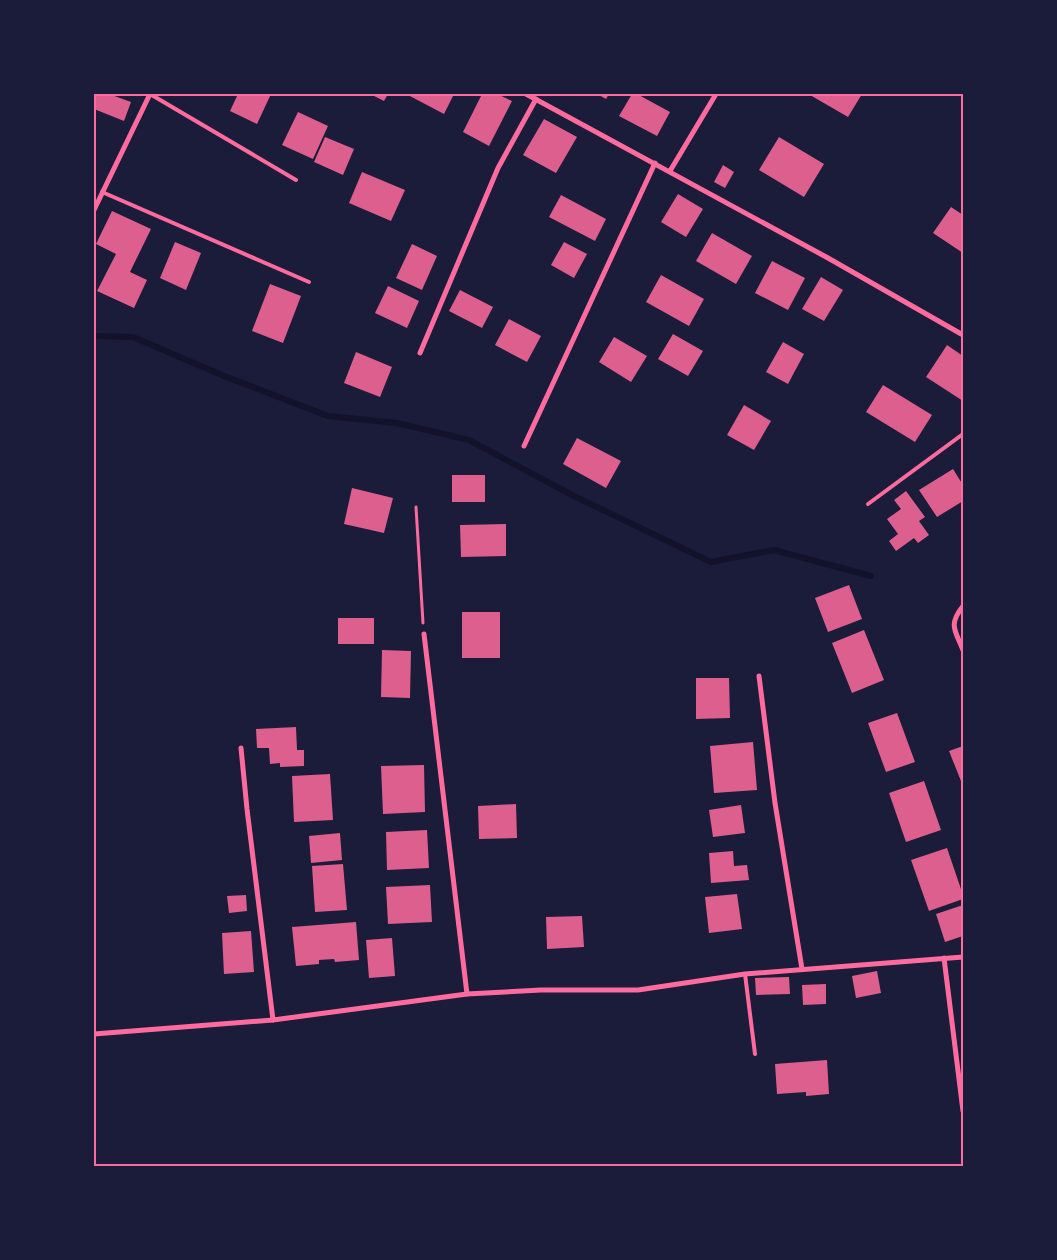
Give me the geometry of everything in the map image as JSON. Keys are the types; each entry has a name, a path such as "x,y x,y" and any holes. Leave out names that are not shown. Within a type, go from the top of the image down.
{"street":[{"path":"94,210 150,94"},
{"path":"526,94 836,262 963,334"},
{"path":"670,171 716,94"},
{"path":"420,353 498,168 536,99"},
{"path":"524,446 655,163"},
{"path":"963,606 955,616 953,626 963,650"},
{"path":"424,634 467,994"},
{"path":"759,676 775,803 802,969"},
{"path":"241,748 273,1020"},
{"path":"94,1034 273,1020 467,994 540,990 638,990 745,974 963,957"},
{"path":"944,958 963,1111"}],"lane":[{"path":"150,94 296,180"},
{"path":"102,192 309,282"},
{"path":"868,504 963,434"},
{"path":"745,974 755,1054"}],"path":[{"path":"416,507 424,634"}],"building":[{"path":"94,94 109,94 131,102 124,121 94,109"},
{"path":"238,94 271,94 257,124 230,111"},
{"path":"370,94 388,94 384,101"},
{"path":"406,94 454,94 444,114"},
{"path":"482,94 497,94 512,101 489,146 463,132"},
{"path":"597,94 609,94 606,99"},
{"path":"632,94 637,94 670,112 657,136 619,116"},
{"path":"811,94 862,94 848,117"},
{"path":"298,112 328,126 313,159 282,145"},
{"path":"544,119 577,137 556,173 523,155"},
{"path":"325,137 354,149 343,175 314,162"},
{"path":"779,137 824,164 804,197 759,170"},
{"path":"723,165 734,172 725,188 714,182"},
{"path":"362,172 405,190 391,221 349,203"},
{"path":"678,194 703,209 686,237 661,222"},
{"path":"561,195 606,219 595,241 549,217"},
{"path":"951,207 963,215 963,253 933,233"},
{"path":"112,211 151,229 130,272 147,280 134,308 97,291 116,254 96,244"},
{"path":"712,233 752,256 736,284 696,261"},
{"path":"175,242 201,253 186,290 160,278"},
{"path":"564,242 587,254 574,278 551,265"},
{"path":"412,244 437,256 422,290 396,278"},
{"path":"772,261 805,278 788,310 755,293"},
{"path":"661,275 704,299 689,326 646,302"},
{"path":"821,277 843,290 824,321 802,309"},
{"path":"270,284 301,296 283,343 252,331"},
{"path":"388,286 419,301 407,328 375,313"},
{"path":"460,290 493,307 482,328 449,311"},
{"path":"509,319 541,336 527,362 495,345"},
{"path":"673,334 703,351 688,376 658,359"},
{"path":"614,337 647,356 631,382 599,362"},
{"path":"783,342 804,354 788,384 766,372"},
{"path":"947,345 963,356 963,401 926,377"},
{"path":"356,352 392,367 380,397 344,383"},
{"path":"883,385 932,415 915,442 866,412"},
{"path":"744,405 771,421 754,450 727,435"},
{"path":"577,438 621,461 606,488 563,464"},
{"path":"953,469 963,485 963,501 937,517 919,490"},
{"path":"452,475 485,475 485,502 452,502"},
{"path":"352,488 393,498 384,533 344,524"},
{"path":"906,491 925,517 919,521 929,535 918,543 914,538 896,551 889,541 898,534 887,519 901,509 894,500"},
{"path":"506,524 506,556 461,557 460,525"},
{"path":"849,585 862,619 828,632 815,598"},
{"path":"462,612 500,612 500,658 462,658"},
{"path":"338,618 374,618 374,644 338,644"},
{"path":"864,630 884,680 852,693 832,643"},
{"path":"382,650 411,651 410,698 381,697"},
{"path":"696,678 729,678 730,718 696,719"},
{"path":"897,713 915,762 886,772 868,723"},
{"path":"296,727 297,750 304,750 304,766 280,767 280,763 270,764 269,748 257,748 256,729"},
{"path":"753,742 757,790 714,793 710,746"},
{"path":"963,746 963,786 949,751"},
{"path":"424,765 425,812 383,814 381,766"},
{"path":"330,774 333,820 294,822 292,776"},
{"path":"924,781 941,830 906,842 889,793"},
{"path":"516,804 517,838 479,839 478,806"},
{"path":"741,805 745,833 713,837 709,810"},
{"path":"427,830 429,868 387,870 386,832"},
{"path":"340,833 342,860 311,863 309,836"},
{"path":"947,848 963,899 929,911 911,860"},
{"path":"733,851 734,866 747,865 749,880 711,883 709,853"},
{"path":"343,864 347,910 315,912 312,866"},
{"path":"430,885 432,922 388,924 386,887"},
{"path":"737,894 742,929 709,933 705,897"},
{"path":"246,895 247,911 229,913 227,896"},
{"path":"963,905 963,936 945,942 936,914"},
{"path":"582,916 584,947 547,949 546,917"},
{"path":"356,922 359,960 335,962 334,959 319,960 319,964 296,966 292,927"},
{"path":"251,931 254,972 224,974 222,933"},
{"path":"392,938 395,976 369,978 366,940"},
{"path":"877,971 881,993 856,998 852,976"},
{"path":"789,977 790,994 756,995 755,978"},
{"path":"826,984 826,1004 803,1005 802,985"},
{"path":"827,1060 829,1094 806,1096 806,1092 777,1094 775,1064"}],"waterway":[{"path":"94,336 133,337 224,376 328,416 397,423 469,440 574,496 711,562 774,550 871,576"}]}
